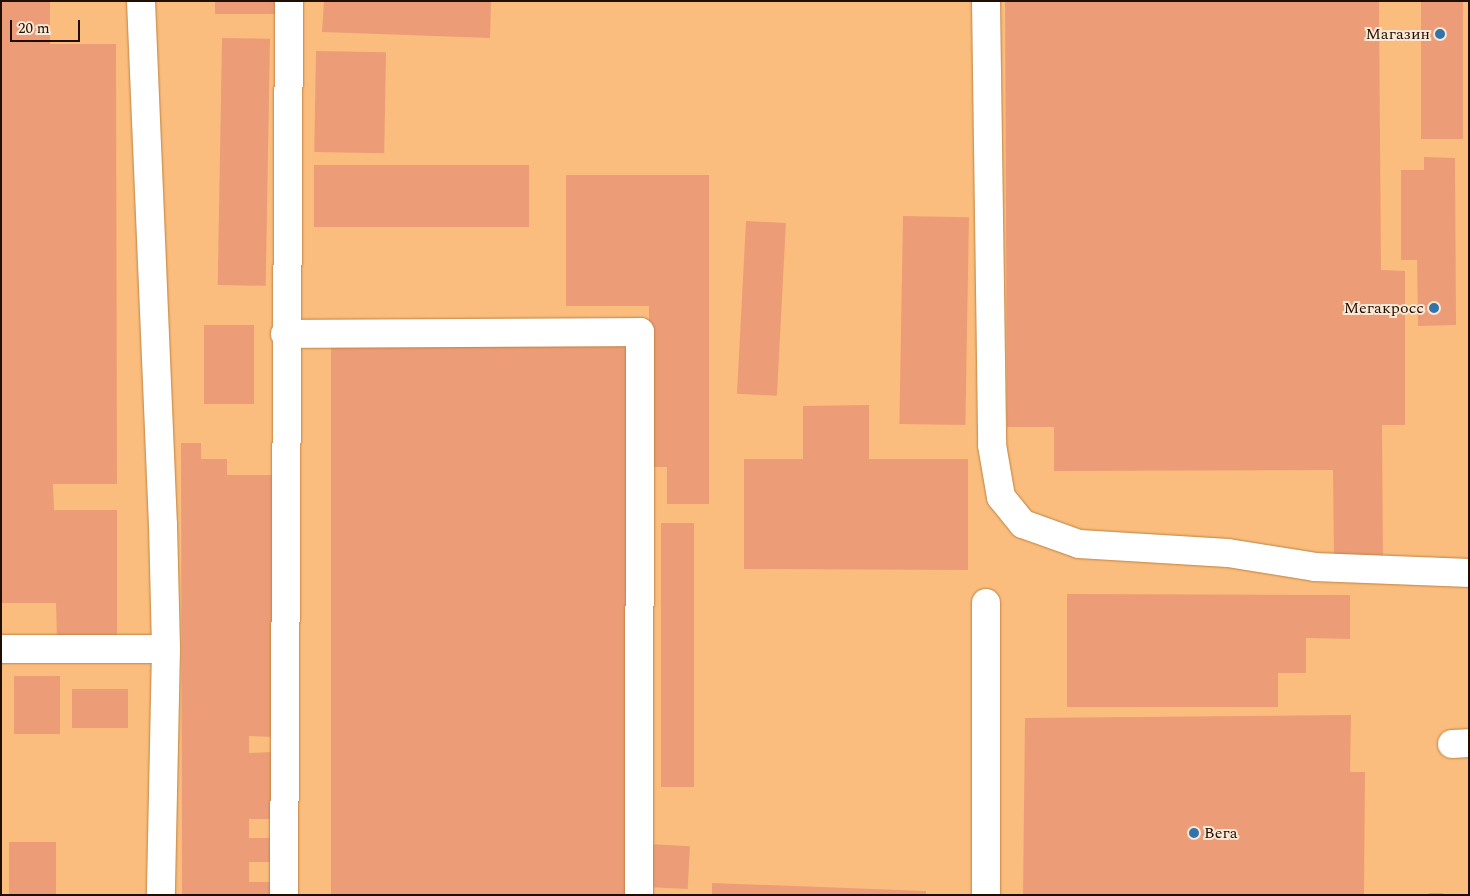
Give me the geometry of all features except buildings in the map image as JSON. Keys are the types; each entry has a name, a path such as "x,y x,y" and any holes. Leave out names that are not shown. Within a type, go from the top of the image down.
{"lane":[{"path":"141,1 166,649 161,895"},
{"path":"284,895 285,334 289,1"},
{"path":"986,1 992,445 1000,497 1024,524 1079,544 1228,554 1315,567 1469,572"},
{"path":"285,334 640,332 639,895"},
{"path":"986,603 986,895"},
{"path":"1,649 166,649"}],"place":[{"name":"Магазин","path":"1440,34"},
{"name":"Мегакросс","path":"1434,308"},
{"name":"Вега","path":"1194,833"}]}
